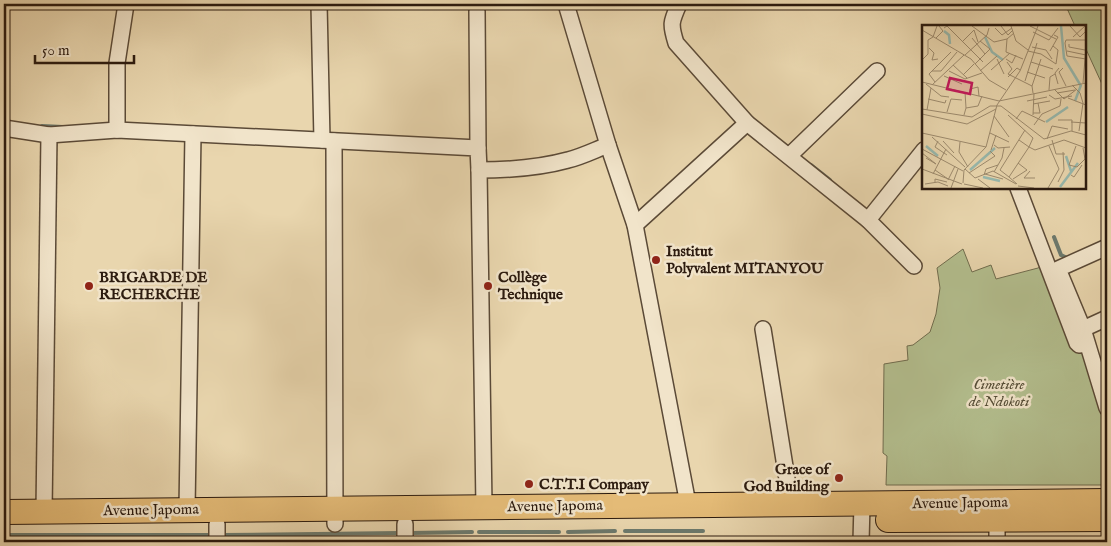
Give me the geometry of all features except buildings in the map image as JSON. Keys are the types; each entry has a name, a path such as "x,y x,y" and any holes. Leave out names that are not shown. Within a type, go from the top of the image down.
{"main road":[{"name":"Avenue Japoma","path":"4,512 187,509 335,516 405,533 861,522 1107,501"},
{"name":"Avenue Japoma","path":"4,527 217,533 335,516 484,507 688,504 791,504 861,522 997,531 1107,520"}],"street":[{"path":"117,130 117,63 126,4"},
{"path":"318,4 328,140 335,516"},
{"path":"566,4 608,145 635,225 688,504"},
{"path":"679,4 672,20 672,30 676,42 747,123 868,220 914,266"},
{"path":"477,11 484,507"},
{"path":"789,156 877,70"},
{"path":"635,225 747,123"},
{"path":"4,128 49,135 117,130 478,148"},
{"path":"187,509 192,134"},
{"path":"44,511 49,135"},
{"path":"480,170 516,170 543,166 570,160 608,145"},
{"path":"868,220 922,152"},
{"path":"1018,189 1077,343 1079,345 1085,336 1107,318"},
{"path":"1107,247 1058,269 1085,336 1107,407"},
{"path":"763,329 791,504"}],"green space":[{"path":"1065,4 1107,4 1107,95 1086,49 1086,25 1075,25"},
{"name":"Cimetière de Ndokoti","path":"963,249 972,272 991,265 996,279 1038,268 1046,264 1083,341 1107,423 1107,485 886,485 887,456 883,453 884,364 908,360 907,346 913,345 930,332 936,314 940,288 937,268"}],"waterway":[{"path":"42,126 63,127"},
{"path":"811,165 830,180"},
{"path":"1054,237 1061,255 1069,259"},
{"path":"568,532 615,531"},
{"path":"625,531 703,531"},
{"path":"411,533 472,532"},
{"path":"479,532 559,532"},
{"path":"223,535 400,533"},
{"path":"4,535 212,535"}],"place":[{"name":"Institut Polyvalent MITANYOU","path":"656,260"},
{"name":"BRIGARDE DE RECHERCHE","path":"89,286"},
{"name":"Collège Technique","path":"488,286"},
{"name":"Grace of God Building","path":"839,478"},
{"name":"C.T.T.I Company","path":"529,484"}]}
